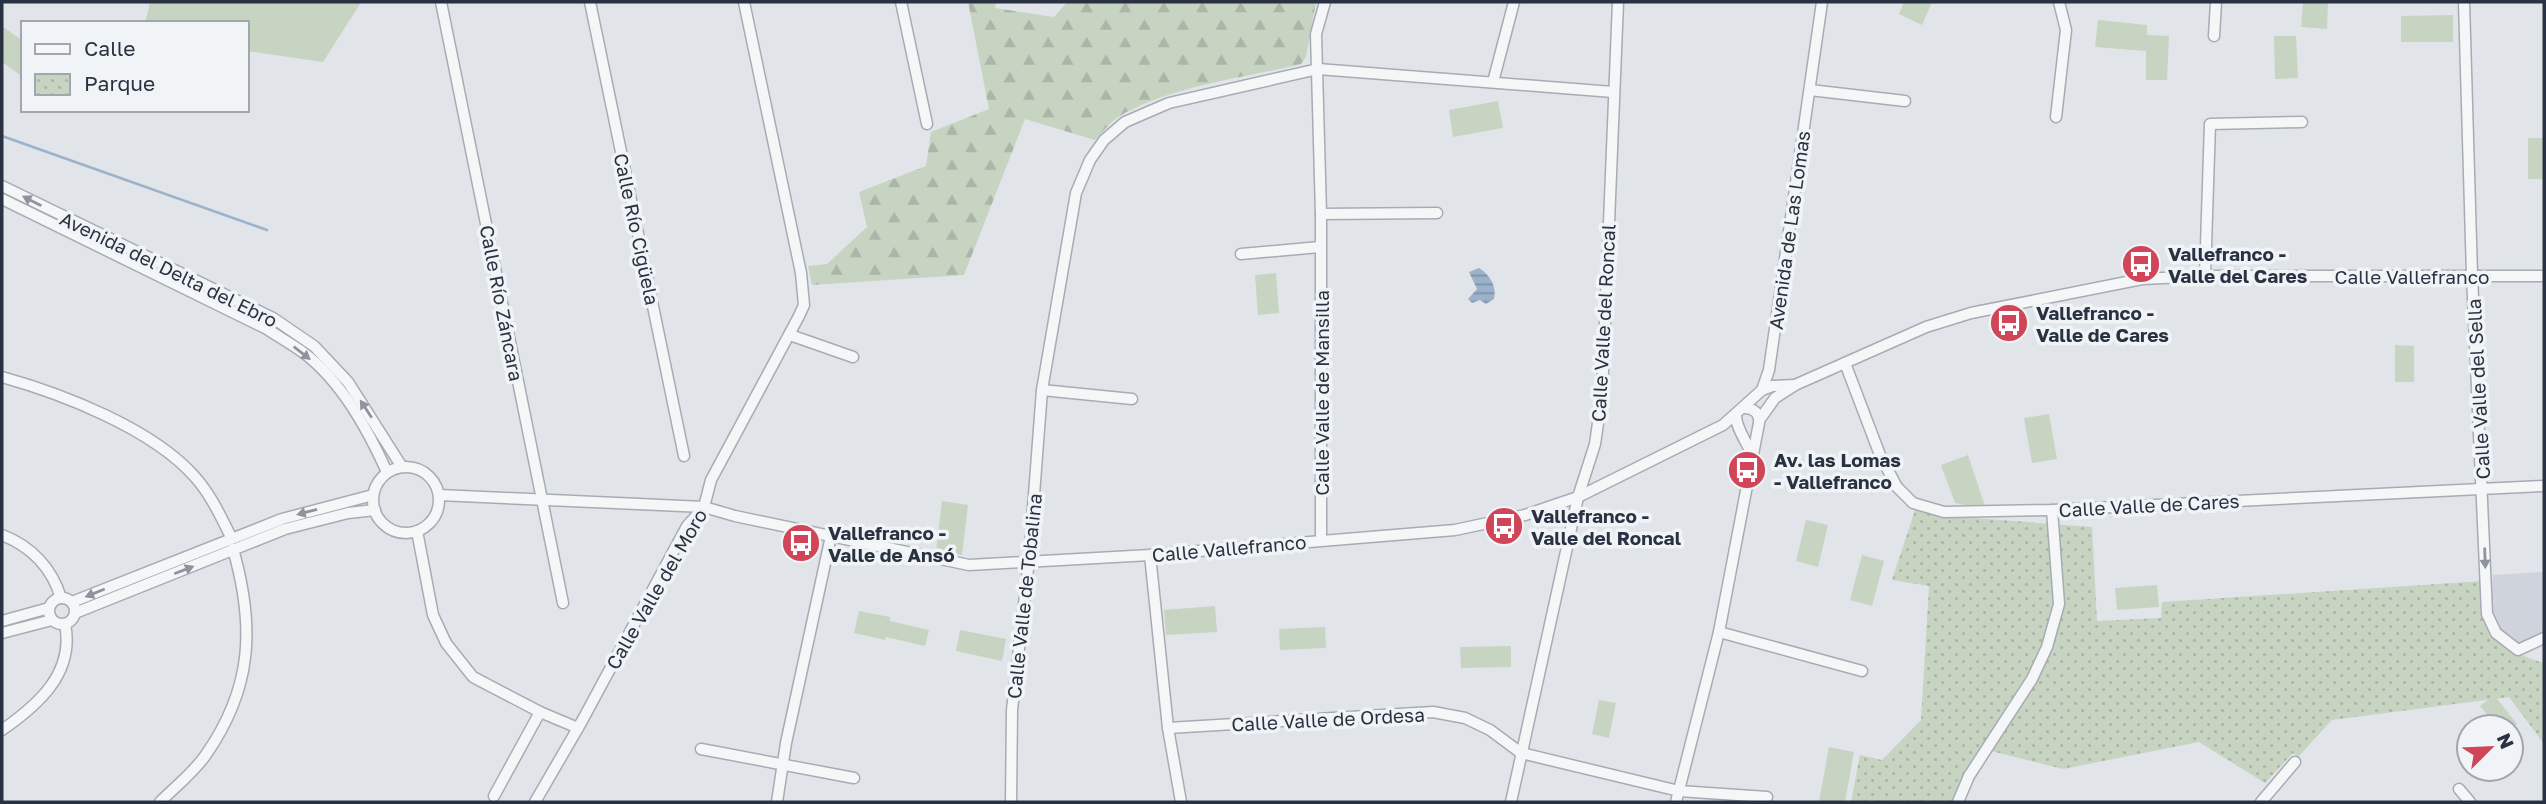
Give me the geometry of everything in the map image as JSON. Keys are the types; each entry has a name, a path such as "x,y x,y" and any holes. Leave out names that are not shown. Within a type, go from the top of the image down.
{"street":[{"name":"Calle Río Záncara","path":"441,2 563,603"},
{"name":"Calle Río Cigüela","path":"590,2 684,456"},
{"name":"Calle Valle del Moro","path":"534,802 578,729 687,526 704,507 711,480 790,335 804,304 801,273 744,2"},
{"path":"901,2 927,124"},
{"name":"Calle Valle de Mansilla","path":"1321,540 1321,214 1316,34 1325,2"},
{"path":"1493,82 1514,2"},
{"name":"Calle Valle del Roncal","path":"1511,802 1578,497 1595,444 1602,395 1618,2"},
{"name":"Avenida de Las Lomas","path":"1767,388 1822,2"},
{"path":"2056,117 2066,30 2059,2"},
{"path":"2214,36 2216,2"},
{"name":"Calle Valle del Sella","path":"2464,2 2472,275 2487,614 2496,634 2518,650 2544,638"},
{"name":"Calle Valle de Tobalina","path":"1012,802 1012,710 1029,560 1042,390 1076,193 1090,160 1104,141 1125,122 1169,103 1318,69 1613,92"},
{"path":"1810,90 1905,101"},
{"path":"2205,276 2210,124 2302,122"},
{"name":"Avenida del Delta del Ebro","path":"2,186 273,318 314,346 348,382 402,467"},
{"name":"Avenida del Delta del Ebro","path":"2,199 267,329 305,354 339,389 370,438 387,472"},
{"path":"1321,214 1437,213"},
{"path":"1241,254 1320,247"},
{"name":"Calle Vallefranco","path":"1760,421 1775,398 1795,385 1926,327 1971,313 2142,279 2205,276 2544,276"},
{"path":"790,335 853,357"},
{"name":"Calle Valle de Cares","path":"1845,363 1880,455 1897,488 1913,503 1944,512 2052,510 2544,486"},
{"path":"2,377 90,409 148,438 196,478 216,506 231,537"},
{"name":"Calle Vallefranco","path":"439,495 704,507 969,565 1150,555 1455,530 1525,515 1578,497 1723,425 1767,388 1795,385"},
{"path":"1767,388 1775,398"},
{"path":"1042,390 1132,399"},
{"path":"1676,802 1719,632 1760,421 1754,410 1740,411 1737,425 1752,456"},
{"path":"1743,433 1754,431 1760,421"},
{"path":"402,467 422,470 430,476 439,495 435,517 427,526 408,533 391,529 379,517 373,495 376,486 387,472 402,467"},
{"path":"74,608 231,537 282,519 373,495"},
{"path":"74,608 285,529 348,513 375,510"},
{"path":"1958,802 1969,776 2032,679 2047,647 2059,604 2052,510"},
{"path":"417,531 433,615 446,643 473,677 578,729"},
{"path":"2,535 31,551 50,570 61,598 74,608"},
{"path":"777,802 831,536"},
{"path":"160,802 204,757 230,714 243,674 248,625 243,584 233,549"},
{"path":"1150,555 1168,728 1181,802"},
{"path":"2,621 49,608 54,601 61,598"},
{"path":"49,608 52,620"},
{"path":"65,624 71,620 74,608"},
{"path":"2,633 52,620 65,624"},
{"path":"2,730 28,712 57,679 65,658 68,639 65,624"},
{"path":"1719,632 1862,671"},
{"path":"495,796 540,712"},
{"name":"Calle Valle de Ordesa","path":"1168,728 1433,712 1465,718 1490,730 1521,753 1679,791 1767,797"},
{"path":"701,749 855,778"},
{"path":"2261,802 2295,762"},
{"path":"2459,789 2470,802"}],"shaded area":[{"path":"2544,572 2544,641 2518,646 2499,629 2491,605 2493,575"}],"green space":[{"path":"150,2 360,4 323,62 248,51 248,21 145,21"},
{"path":"968,2 996,2 995,8 1054,17 1067,2 1316,2 1306,57 1301,64 1161,97 1118,117 1095,140 1025,119 964,275 812,285 808,266 827,264 867,227 859,192 926,166 931,132 989,109"},
{"path":"1904,2 1932,2 1922,25 1899,14"},
{"path":"2303,2 2328,2 2327,29 2301,27"},
{"path":"2453,15 2453,42 2401,42 2401,16"},
{"path":"2098,20 2147,25 2147,35 2169,36 2167,80 2146,80 2146,51 2095,47"},
{"path":"2,26 21,40 21,76 2,62"},
{"path":"2274,36 2296,36 2298,78 2275,79"},
{"path":"1498,101 1503,128 1453,137 1449,110"},
{"path":"2528,138 2544,138 2544,179 2528,179"},
{"path":"1276,273 1279,313 1258,315 1255,275"},
{"path":"2395,345 2414,346 2414,382 2395,382"},
{"path":"2049,414 2057,459 2032,463 2024,418"},
{"path":"1968,455 1986,509 1955,503 1941,465"},
{"path":"942,501 968,505 962,555 936,552"},
{"path":"1916,507 1948,516 2092,527 2097,621 2161,618 2162,602 2483,581 2496,636 2512,650 2544,663 2544,744 2525,718 2525,713 2521,713 2509,697 2332,720 2298,757 2293,753 2265,783 2199,742 2063,769 1991,751 1962,802 1851,802 1860,755 1882,760 1921,720 1929,586 1892,580"},
{"path":"1806,520 1828,525 1818,567 1796,561"},
{"path":"1862,555 1884,561 1872,606 1850,600"},
{"path":"2157,585 2159,607 2117,610 2115,588"},
{"path":"1215,606 1217,632 1166,635 1164,610"},
{"path":"859,611 890,617 890,621 929,630 925,646 854,633"},
{"path":"1325,627 1326,648 1280,650 1279,629"},
{"path":"960,630 1006,639 1002,661 956,651"},
{"path":"1511,646 1511,667 1461,668 1460,647"},
{"path":"2494,695 2508,713 2486,713 2480,706"},
{"path":"1599,700 1616,703 1609,738 1592,734"},
{"path":"1829,747 1854,752 1845,802 1819,802"}],"water":[{"path":"1479,268 1489,277 1494,290 1494,299 1486,304 1480,300 1472,303 1468,299 1477,289 1469,272"}],"waterway":[{"path":"2,136 267,230"}],"place":[{"name":"Vallefranco - Valle del Cares","path":"2141,264"},
{"name":"Vallefranco - Valle de Cares","path":"2009,323"},
{"name":"Av. las Lomas - Vallefranco","path":"1747,470"},
{"name":"Vallefranco - Valle del Roncal","path":"1504,526"},
{"name":"Vallefranco - Valle de Ansó","path":"801,543"}]}
